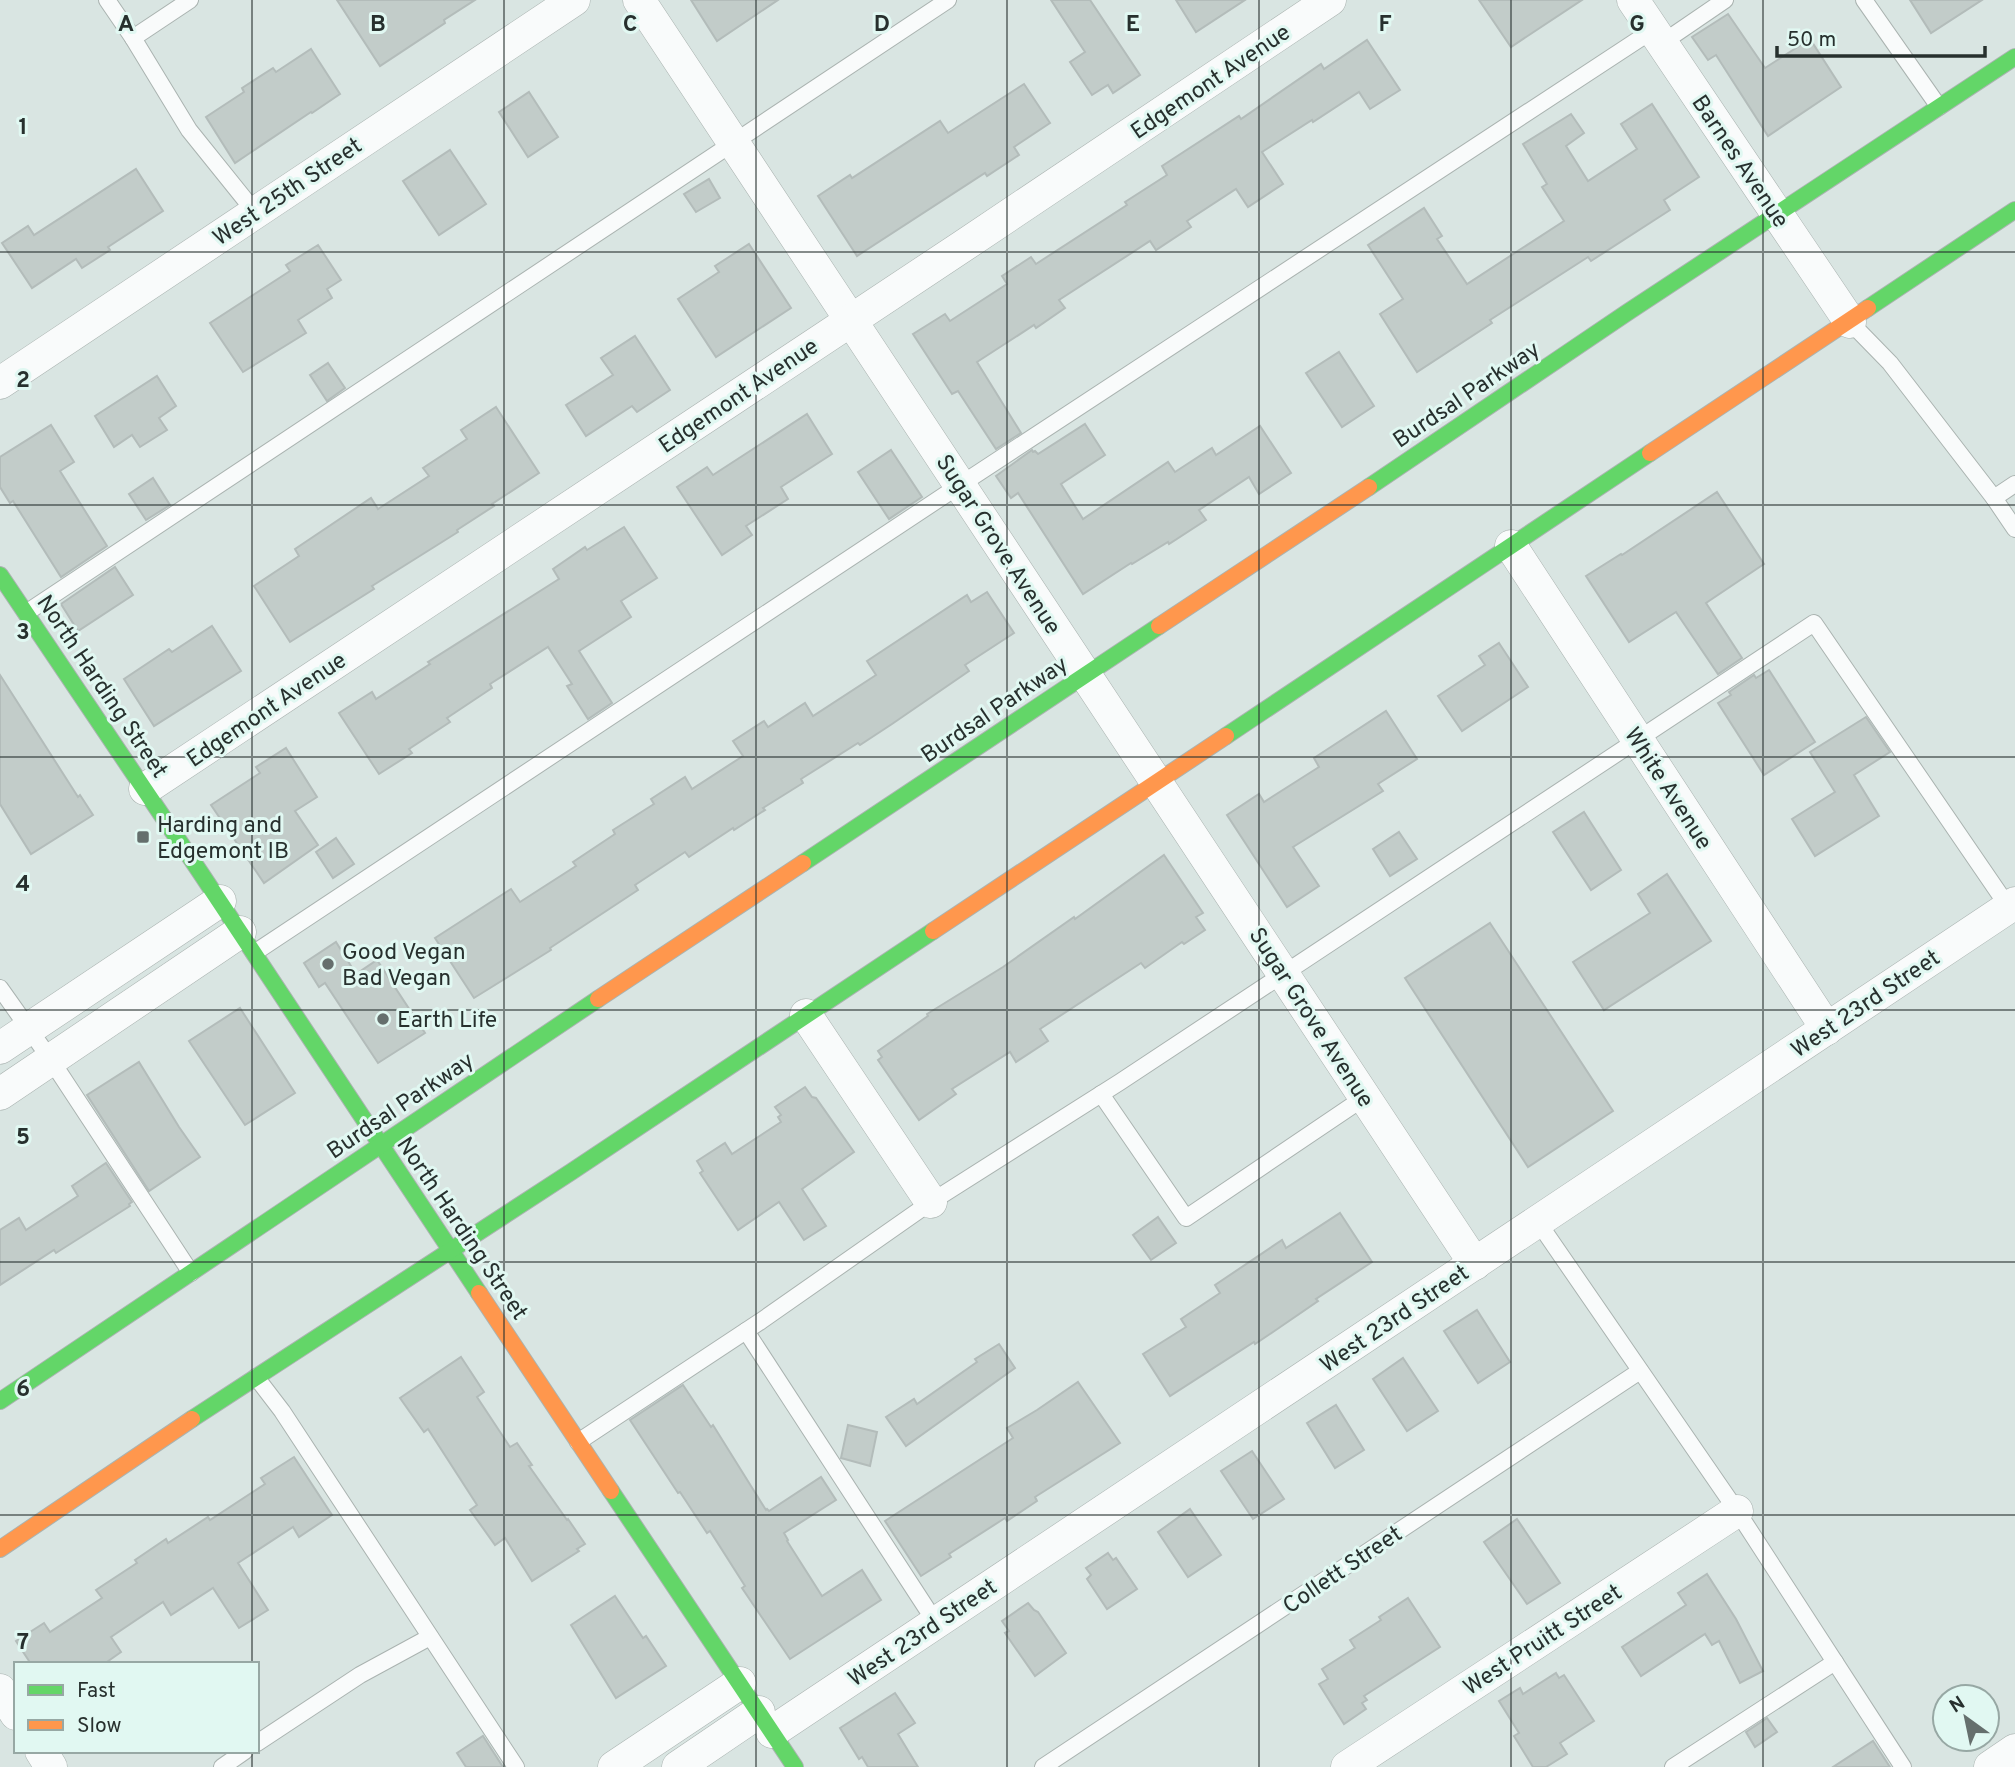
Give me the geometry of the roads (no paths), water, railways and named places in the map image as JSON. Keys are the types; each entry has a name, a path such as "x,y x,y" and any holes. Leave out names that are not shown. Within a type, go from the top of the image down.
{"street":[{"name":"West 25th Street","path":"0,383 574,0"},
{"name":"Sugar Grove Avenue","path":"639,0 1475,1264"},
{"name":"Edgemont Avenue","path":"145,789 1330,0"},
{"name":"Barnes Avenue","path":"1633,0 1850,322"},
{"name":"Burdsal Parkway","path":"0,1401 1628,312 2015,57"},
{"path":"0,1549 1157,783 2015,210"},
{"name":"White Avenue","path":"1511,546 1827,1029"},
{"name":"North Harding Street","path":"0,575 220,901 795,1767"},
{"path":"0,1048 220,901"},
{"name":"West 23rd Street","path":"678,1767 766,1722 936,1623 2012,905"},
{"path":"0,1094 51,1060 247,943"},
{"path":"806,1015 931,1202"},
{"name":"West Pruitt Street","path":"1347,1767 1737,1511"},
{"path":"614,1767 740,1683"},
{"path":"0,1690 14,1711"},
{"path":"1990,1767 2015,1750"}],"lane":[{"path":"107,0 189,130 254,212"},
{"path":"133,38 190,0"},
{"path":"26,613 948,0"},
{"path":"247,943 1658,36 1725,0"},
{"path":"1864,0 1940,107"},
{"path":"1850,322 1891,363 2015,529"},
{"path":"1994,498 2015,485"},
{"path":"578,1442 746,1331 931,1202 1101,1094 1814,623 2012,905"},
{"path":"0,988 51,1060 191,1273"},
{"path":"1101,1094 1186,1218 1365,1097"},
{"path":"1538,1222 1737,1511 1903,1767"},
{"path":"746,1331 936,1623"},
{"name":"Collett Street","path":"1043,1767 1640,1371"},
{"path":"256,1377 282,1411 516,1767"},
{"path":"259,1742 360,1675 430,1636"},
{"path":"1674,1767 1835,1662"},
{"path":"222,1767 242,1753"}],"place":[{"name":"Harding and Edgemont IB","path":"143,837"},
{"name":"Good Vegan Bad Vegan","path":"328,964"},
{"name":"Earth Life","path":"383,1019"}]}
